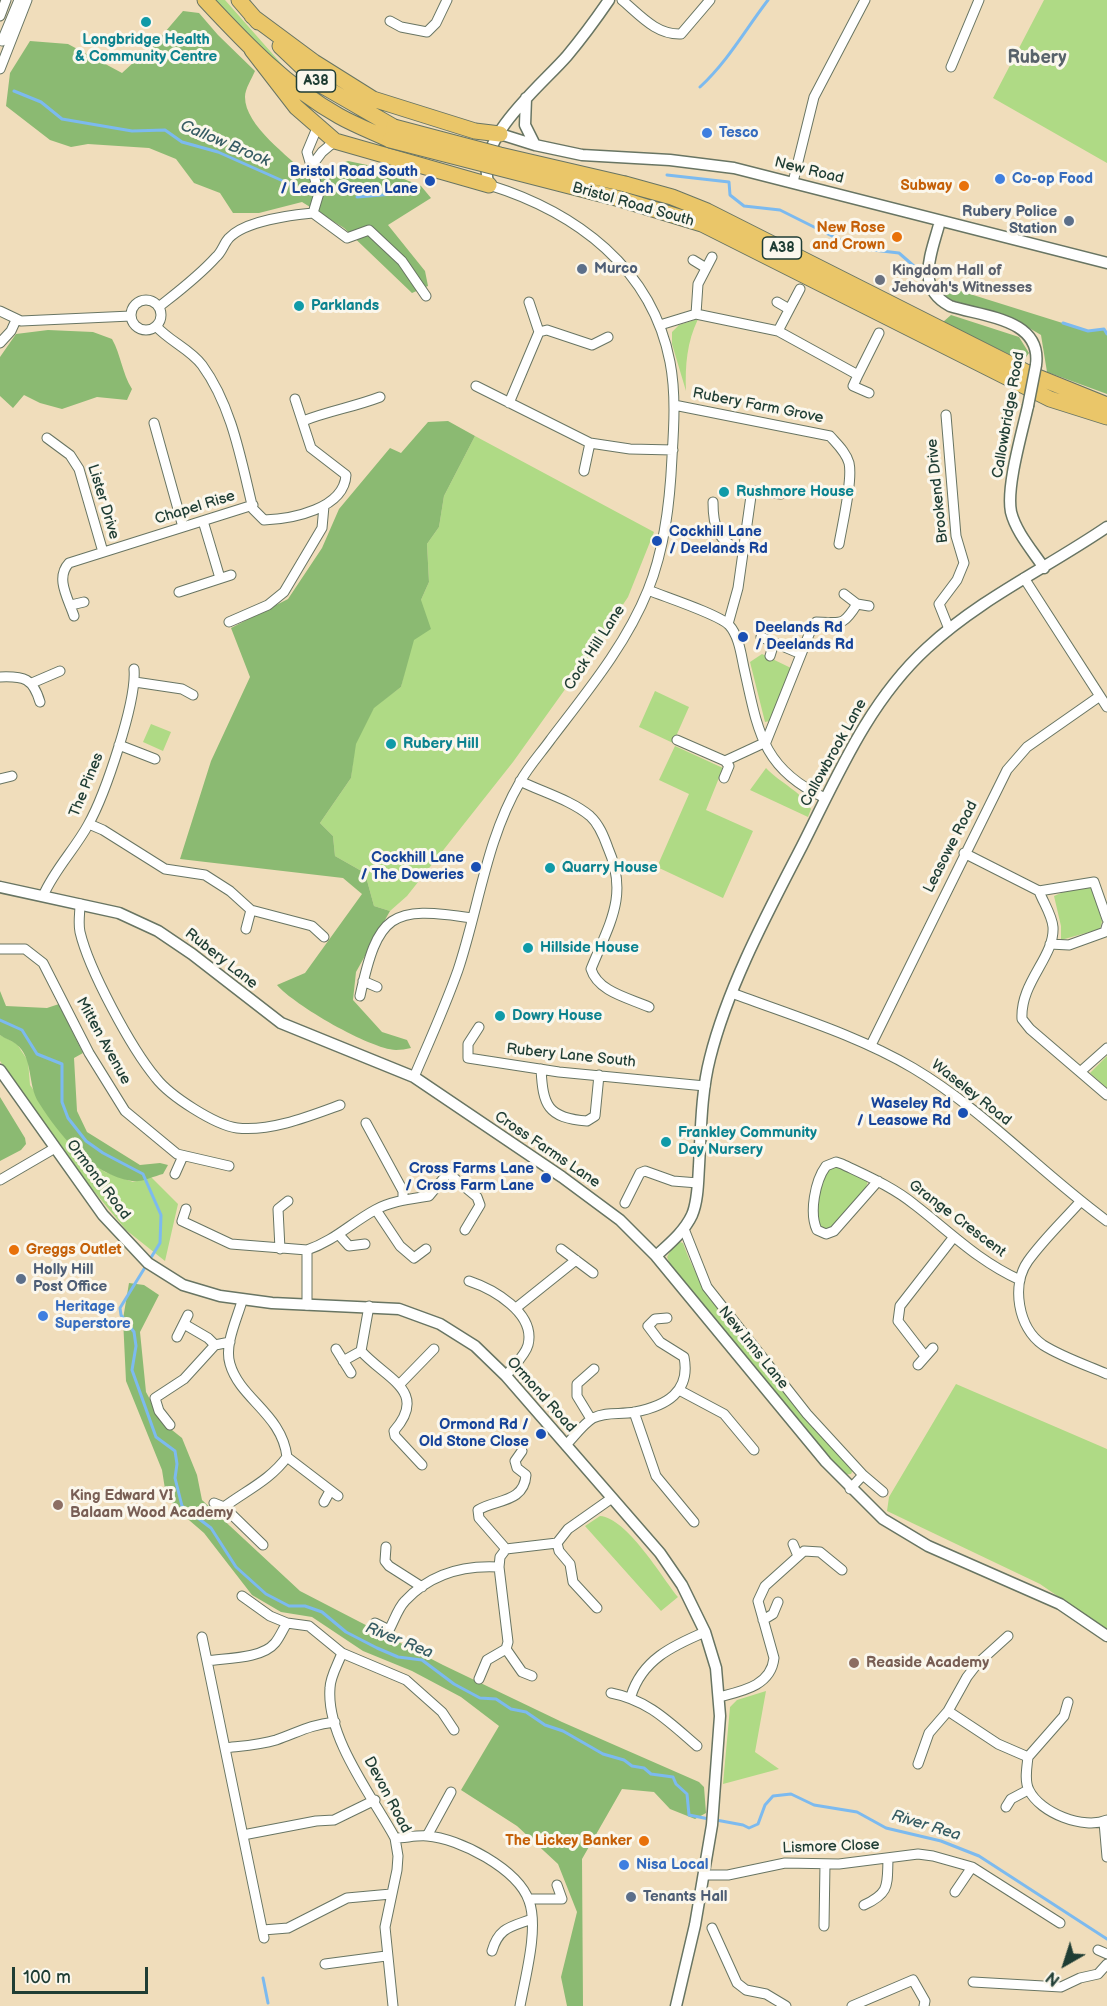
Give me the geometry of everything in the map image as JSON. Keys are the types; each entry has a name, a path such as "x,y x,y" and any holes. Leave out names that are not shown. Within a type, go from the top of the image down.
{"highway":[{"name":"Bristol Road South","path":"206,0 252,50 297,87 338,116 702,224 1050,399 1107,417"},
{"name":"Bristol Road South","path":"240,0 252,16 321,85 392,133 500,155 672,197 707,212 1030,374 1107,405"},
{"path":"252,16 314,62 373,99 465,128 500,134"},
{"path":"252,50 296,107 317,128 335,141 489,185"}],"street":[{"path":"0,16 6,0"},
{"path":"0,69 3,41 19,0"},
{"path":"3,41 27,0"},
{"path":"390,21 401,27 428,32 436,23 447,0"},
{"path":"489,185 495,178 502,146 500,134 526,98 572,50 609,0"},
{"path":"622,0 654,28 669,35 681,34 710,0"},
{"path":"793,182 814,97 865,0"},
{"path":"951,67 979,0"},
{"path":"526,98 525,125 535,145"},
{"path":"313,213 319,193 307,152 317,128"},
{"name":"New Road","path":"500,134 535,145 582,155 670,160 734,168 1107,263"},
{"path":"310,168 322,152 335,141"},
{"name":"Cock Hill Lane","path":"414,1077 458,970 490,850 520,781 623,639 648,590 670,501 674,405 670,362 660,325 641,290 621,261 608,248 560,215 524,197 489,185"},
{"path":"160,306 200,274 219,254 230,237 249,226 290,215 313,213 347,238 369,230 402,261 426,296"},
{"name":"Callowbridge Road","path":"940,221 928,273 932,292 939,301 1023,328 1036,343 1036,365 1010,494 1011,511 1016,526 1044,568"},
{"path":"696,314 698,284 712,257"},
{"path":"693,260 706,268"},
{"path":"778,331 800,289"},
{"path":"140,300 153,301 160,306 161,319 156,326 141,329 135,325 131,316 132,310 140,300"},
{"path":"508,403 538,332 529,302"},
{"path":"777,302 789,309"},
{"path":"0,311 16,320 40,321 131,316"},
{"path":"660,325 696,314 778,331 858,375"},
{"path":"0,343 16,320"},
{"name":"Chapel Rise","path":"74,616 61,578 62,571 69,563 253,505 227,409 201,363 165,336 156,326"},
{"path":"538,332 547,330 592,345 608,337"},
{"path":"869,393 853,386 879,333"},
{"path":"476,386 590,443 630,449 673,450"},
{"path":"303,421 325,412 351,408 380,398"},
{"path":"253,505 264,520 324,506 340,496 346,486 346,475 311,448 295,399"},
{"name":"Rubery Farm Grove","path":"674,405 830,436 842,449 849,465 839,544"},
{"name":"Brookend Drive","path":"945,415 956,536 968,563 939,604 941,615 949,629"},
{"path":"154,423 183,527"},
{"name":"Lister Drive","path":"47,438 70,455 79,469 103,552"},
{"path":"584,471 590,443"},
{"path":"728,624 738,588 750,496 755,491 781,494"},
{"path":"713,502 713,524 728,545 742,550"},
{"path":"229,622 268,605 284,592 322,528 324,506"},
{"path":"203,521 220,578"},
{"name":"Callowbrook Lane","path":"705,1086 710,1059 732,993 825,798 877,706 903,672 949,629 992,596 1044,568 1107,527"},
{"path":"179,592 231,575"},
{"path":"1024,578 1107,707"},
{"path":"648,590 728,624 737,637 756,717 770,756 784,773 800,786 825,798"},
{"path":"844,594 857,604 869,606"},
{"path":"70,605 84,602"},
{"path":"725,761 766,742 808,634 816,622 837,624 846,621 857,604"},
{"path":"760,637 801,654"},
{"path":"770,656 774,643"},
{"name":"The Pines","path":"44,896 89,824 119,746 135,682 135,669"},
{"path":"32,683 60,671"},
{"path":"0,677 20,677 32,683 36,687 40,702"},
{"path":"182,689 186,678"},
{"path":"135,682 182,689 193,695"},
{"name":"Leasowe Road","path":"871,1046 1007,770 1020,754 1100,696"},
{"path":"677,740 725,761 729,766 724,778"},
{"name":"The Pines","path":"119,746 155,759"},
{"path":"0,779 12,776"},
{"path":"520,781 578,808 591,818 601,832 614,862 618,903 591,969 594,979 605,988 649,1007"},
{"path":"89,824 103,830 165,869 205,875 230,891 251,910 312,926 324,937"},
{"path":"964,854 1039,891 1094,882 1107,918"},
{"name":"Rubery Lane","path":"0,887 119,913 173,940 281,1023 414,1077"},
{"path":"1039,891 1053,926 1050,944 1023,996 1022,1019 1107,1095"},
{"path":"80,904 79,929 86,950 136,1050 158,1080 212,1119 231,1127 254,1128 318,1113 340,1105"},
{"path":"246,929 251,910"},
{"path":"360,996 365,970 386,924 396,917 411,912 472,918"},
{"path":"312,926 317,916"},
{"path":"1050,944 1069,945 1105,933 1107,925"},
{"name":"Mitten Avenue","path":"0,949 26,949 43,963 89,1053 125,1111 183,1156 229,1166"},
{"path":"363,981 377,987"},
{"name":"Waseley Road","path":"732,993 871,1046 946,1090 1080,1202 1107,1221"},
{"name":"Rubery Lane South","path":"479,1027 468,1044 468,1058 541,1069 705,1086"},
{"path":"1080,1072 1107,1048"},
{"path":"541,1069 543,1100 553,1111 572,1120 587,1121 595,1116 599,1075"},
{"name":"Ormond Road","path":"0,1070 103,1215 148,1263 183,1285 242,1300 307,1305 369,1306 410,1312 440,1324 475,1346 506,1376 660,1553 682,1585 705,1632 716,1668 719,1697 712,1825 704,1875 676,2006"},
{"name":"Cross Farms Lane","path":"414,1077 593,1199 620,1220 656,1256"},
{"path":"656,1256 684,1229 695,1206 705,1086"},
{"path":"315,1102 318,1113"},
{"path":"366,1123 403,1191 402,1200"},
{"path":"0,1180 55,1148"},
{"path":"175,1174 183,1156"},
{"name":"Grange Crescent","path":"878,1181 834,1231 826,1234 817,1230 814,1221 816,1185 826,1166 836,1162 878,1181 914,1204 953,1238 1020,1280"},
{"path":"625,1203 640,1173 645,1171 673,1181 698,1183"},
{"path":"186,1209 183,1221 231,1244 307,1250 340,1236 376,1210 402,1200 429,1196 448,1173 477,1197 480,1205 465,1230"},
{"path":"280,1249 278,1209 288,1201"},
{"path":"1080,1202 1027,1262 1020,1280 1018,1299 1030,1330 1042,1344 1107,1374"},
{"path":"376,1210 400,1246 414,1258 426,1249"},
{"name":"New Inns Lane","path":"684,1229 707,1287 800,1406 863,1475 883,1492"},
{"path":"340,1236 349,1246 365,1244"},
{"path":"925,1356 898,1321 900,1306 953,1238"},
{"path":"307,1250 307,1305"},
{"path":"561,1250 593,1273"},
{"name":"New Inns Lane","path":"656,1256 850,1489 883,1519 928,1546 1060,1604 1107,1636"},
{"path":"516,1308 576,1260"},
{"path":"469,1281 483,1286 516,1308 529,1331 528,1345 506,1376"},
{"path":"242,1300 230,1342 230,1363 240,1383 272,1420 285,1443 287,1457 334,1494 324,1502"},
{"path":"369,1306 362,1351 373,1364 399,1385 409,1401 409,1410 394,1431 395,1436 422,1465"},
{"path":"566,1445 591,1419 606,1413 634,1412 672,1398 679,1390 684,1382 684,1357 669,1350 648,1326 655,1319 666,1318"},
{"path":"177,1337 186,1319 214,1345"},
{"path":"170,1425 159,1411 155,1398 184,1379 214,1345 230,1342"},
{"path":"918,1365 933,1348"},
{"path":"336,1349 351,1373"},
{"path":"399,1385 434,1349"},
{"path":"343,1361 362,1351"},
{"path":"591,1419 577,1396 577,1384 594,1369"},
{"path":"679,1390 724,1414 754,1450"},
{"path":"634,1412 656,1476 694,1522"},
{"path":"506,1549 479,1518 478,1510 488,1504 514,1497 525,1485 526,1475 517,1468 515,1461 522,1451"},
{"path":"225,1507 261,1484 277,1470 287,1457"},
{"path":"850,1489 863,1475"},
{"path":"597,1608 573,1582 570,1564 559,1551 558,1543 568,1529 612,1498"},
{"path":"214,1503 225,1507 264,1545"},
{"path":"506,1549 558,1543"},
{"path":"793,1544 798,1556"},
{"path":"386,1547 385,1561 388,1566 422,1587"},
{"path":"479,1680 487,1660 506,1649 508,1642 499,1567 506,1549"},
{"path":"719,1697 763,1682 770,1674 774,1658 758,1601 761,1590 804,1551 816,1550 842,1570"},
{"path":"375,1623 389,1630 404,1602 435,1578 469,1567 499,1567"},
{"path":"242,1596 270,1616 287,1623 309,1626 342,1653 406,1680 442,1712 454,1730"},
{"path":"764,1620 773,1614 777,1602"},
{"path":"207,1661 266,1651 275,1644 287,1623"},
{"path":"631,1696 641,1671 666,1650 705,1632"},
{"path":"993,1634 1000,1643"},
{"path":"932,1760 919,1759 929,1733 948,1711 977,1664 1008,1636"},
{"path":"202,1637 264,1934 288,1928 347,1898 391,1894"},
{"path":"506,1649 522,1672 532,1676"},
{"name":"Devon Road","path":"342,1653 330,1687 341,1744 395,1838 397,1870 385,1927 386,1956 393,2006"},
{"path":"611,1693 631,1696 652,1707 697,1746"},
{"path":"1068,1702 1064,1716 1028,1757 1028,1790 1037,1801 1062,1815 1087,1824 1106,1821 1107,1857"},
{"path":"948,1711 998,1744 1028,1757"},
{"path":"225,1748 258,1744 278,1739 292,1731 335,1722"},
{"path":"1006,1807 1011,1799 1028,1790"},
{"path":"427,1836 451,1792"},
{"path":"243,1835 316,1821 334,1820 375,1800"},
{"path":"395,1838 427,1836 474,1850 512,1878 529,1899 532,1919 520,2006"},
{"name":"Lismore Close","path":"704,1875 728,1875 785,1863 888,1860 918,1854 972,1867 1060,1923"},
{"name":"Lismore Close","path":"864,1905 879,1898 887,1888 888,1860"},
{"path":"824,1926 825,1863"},
{"path":"955,1892 972,1867"},
{"path":"529,1899 562,1899 557,1885"},
{"path":"492,1951 496,1936 510,1927 532,1919"},
{"path":"712,1928 737,1983 746,1990 766,1995 786,2006"},
{"path":"1098,1950 1107,1954"},
{"path":"326,1964 386,1956"},
{"path":"973,1982 1061,1987 1080,1978 1098,1974 1107,1964"},
{"path":"852,2006 913,1980 921,1972"},
{"path":"913,1980 925,2001 924,2006"}],"green space":[{"path":"212,0 225,0 285,68 255,45"},
{"path":"1044,0 1107,0 1107,163 993,98"},
{"path":"183,11 199,13 255,71 245,97 252,119 269,140 308,176 348,161 372,166 421,186 431,198 388,225 425,271 428,286 412,293 344,228 302,202 259,213 233,213 220,193 194,183 176,159 149,148 88,144 71,147 50,140 6,106 10,73 30,41 68,44 122,73 159,39"},
{"path":"938,284 1088,331 1104,329 1107,334 1107,394 1047,372 1041,335 1014,319 948,299"},
{"path":"951,315 1019,337 1029,353 1023,361 943,322"},
{"path":"698,319 691,336 688,354 686,391 672,344 672,332 679,325"},
{"path":"48,330 93,332 112,339 132,389 127,400 97,397 62,409 40,403 24,395 13,408 0,396 0,357 16,334"},
{"path":"448,421 475,436 444,496 439,527 427,544 429,582 421,600 431,629 414,640 401,687 374,708 356,744 351,778 320,823 333,836 335,856 365,873 374,906 390,911 356,972 353,1000 382,1032 407,1040 411,1048 396,1050 384,1048 333,1025 299,1003 277,985 305,973 362,894 343,878 180,859 211,761 250,677 231,628 288,599 322,548 339,509 390,448 401,453 428,422"},
{"path":"475,436 654,532 628,597 586,660 513,762 407,896 390,911 374,906 365,873 335,856 333,836 320,823 351,778 355,744 374,707 401,687 421,600 429,582 427,544 439,527 444,496"},
{"path":"762,654 791,668 770,721 765,722 750,662"},
{"path":"655,691 689,707 673,743 639,727"},
{"path":"151,724 171,732 163,751 143,742"},
{"path":"675,746 723,768 706,810 753,831 723,898 657,867 689,794 659,780"},
{"path":"766,768 807,803 811,809 808,817 750,790"},
{"path":"1091,885 1102,921 1100,929 1061,940 1061,926 1054,896 1073,888"},
{"path":"0,991 6,1006 47,1008 59,1004 83,1053 74,1058 77,1111 87,1132 140,1165 160,1163 168,1165 163,1174 136,1181 103,1171 78,1152 56,1128 35,1096 28,1064 22,1050 0,1035"},
{"path":"0,1035 17,1044 28,1061 30,1085 75,1150 105,1172 133,1182 151,1177 178,1204 165,1261 126,1230 83,1178 0,1061"},
{"path":"1107,1056 1107,1088 1090,1073"},
{"path":"0,1097 25,1138 26,1144 21,1150 0,1161"},
{"path":"831,1166 847,1169 868,1181 865,1190 831,1229 826,1231 819,1224 817,1200 819,1185"},
{"path":"683,1243 704,1288 723,1315 790,1399 853,1470 851,1474 843,1475 670,1264 667,1257 674,1245"},
{"path":"129,1283 144,1285 159,1295 140,1332 146,1392 162,1422 182,1438 197,1475 202,1500 300,1591 443,1665 562,1722 699,1782 704,1787 706,1813 695,1819 670,1809 654,1792 622,1789 582,1859 583,2006 567,2006 561,1977 577,1912 558,1864 517,1826 461,1790 499,1726 461,1697 412,1671 363,1651 312,1617 281,1612 252,1595 204,1533 175,1508 165,1489 162,1470 126,1381 123,1319"},
{"path":"956,1384 1107,1449 1107,1630 1040,1584 887,1511 889,1497"},
{"path":"600,1516 610,1519 632,1537 678,1597 661,1611 585,1526"},
{"path":"766,1691 755,1752 779,1769 723,1784 730,1707 737,1700"}],"waterway":[{"path":"700,87 728,56 768,0"},
{"name":"Callow Brook","path":"14,91 41,102 62,119 132,131 165,130 182,142 218,152 292,185"},
{"name":"Callow Brook","path":"667,175 729,182 730,195 744,206 780,210 856,248 899,253 915,267"},
{"name":"Callow Brook","path":"357,197 418,192"},
{"name":"Callow Brook","path":"1063,323 1088,331 1104,329 1107,334"},
{"name":"River Rea","path":"0,1020 22,1030 37,1054 62,1064 62,1102 68,1118 86,1141 103,1153 143,1174 161,1215 160,1243 120,1308 121,1315 134,1332 136,1346 132,1370 156,1437 175,1451 177,1464 175,1478 182,1506 211,1528 236,1567 266,1594 289,1606 305,1606 322,1612 346,1632 398,1657 422,1660 454,1684 480,1698 496,1699 511,1709 526,1712 545,1725 563,1731 603,1754 624,1760 632,1766 644,1768 651,1774 673,1777 676,1784 687,1794 689,1815 709,1819"},
{"name":"River Rea","path":"716,1820 749,1828 758,1824 765,1805 773,1796 791,1794 814,1805 857,1812 886,1828 941,1841 979,1856 1107,1939"},
{"path":"263,1978 268,2003"}],"place":[{"name":"Longbridge Health & Community Centre","path":"146,22"},
{"name":"Tesco","path":"707,133"},
{"name":"Co-op Food","path":"1000,179"},
{"name":"Bristol Road South / Leach Green Lane","path":"430,181"},
{"name":"Subway","path":"964,186"},
{"name":"Rubery Police Station","path":"1069,221"},
{"name":"New Rose and Crown","path":"897,237"},
{"name":"Murco","path":"582,269"},
{"name":"Kingdom Hall of Jehovah's Witnesses","path":"880,280"},
{"name":"Parklands","path":"299,306"},
{"name":"Rushmore House","path":"724,492"},
{"name":"Cockhill Lane / Deelands Rd","path":"657,541"},
{"name":"Deelands Rd / Deelands Rd","path":"743,637"},
{"name":"Rubery Hill","path":"391,744"},
{"name":"Cockhill Lane / The Doweries","path":"476,867"},
{"name":"Quarry House","path":"550,868"},
{"name":"Hillside House","path":"528,948"},
{"name":"Dowry House","path":"500,1016"},
{"name":"Waseley Rd / Leasowe Rd","path":"963,1113"},
{"name":"Frankley Community Day Nursery","path":"666,1142"},
{"name":"Cross Farms Lane / Cross Farm Lane","path":"546,1178"},
{"name":"Greggs Outlet","path":"14,1250"},
{"name":"Holly Hill Post Office","path":"21,1279"},
{"name":"Heritage Superstore","path":"43,1316"},
{"name":"Ormond Rd / Old Stone Close","path":"541,1434"},
{"name":"King Edward VI Balaam Wood Academy","path":"58,1505"},
{"name":"Reaside Academy","path":"854,1663"},
{"name":"The Lickey Banker","path":"644,1841"},
{"name":"Nisa Local","path":"624,1865"},
{"name":"Tenants Hall","path":"631,1897"}],"district":[{"name":"Rubery","path":"1037,58"}]}
